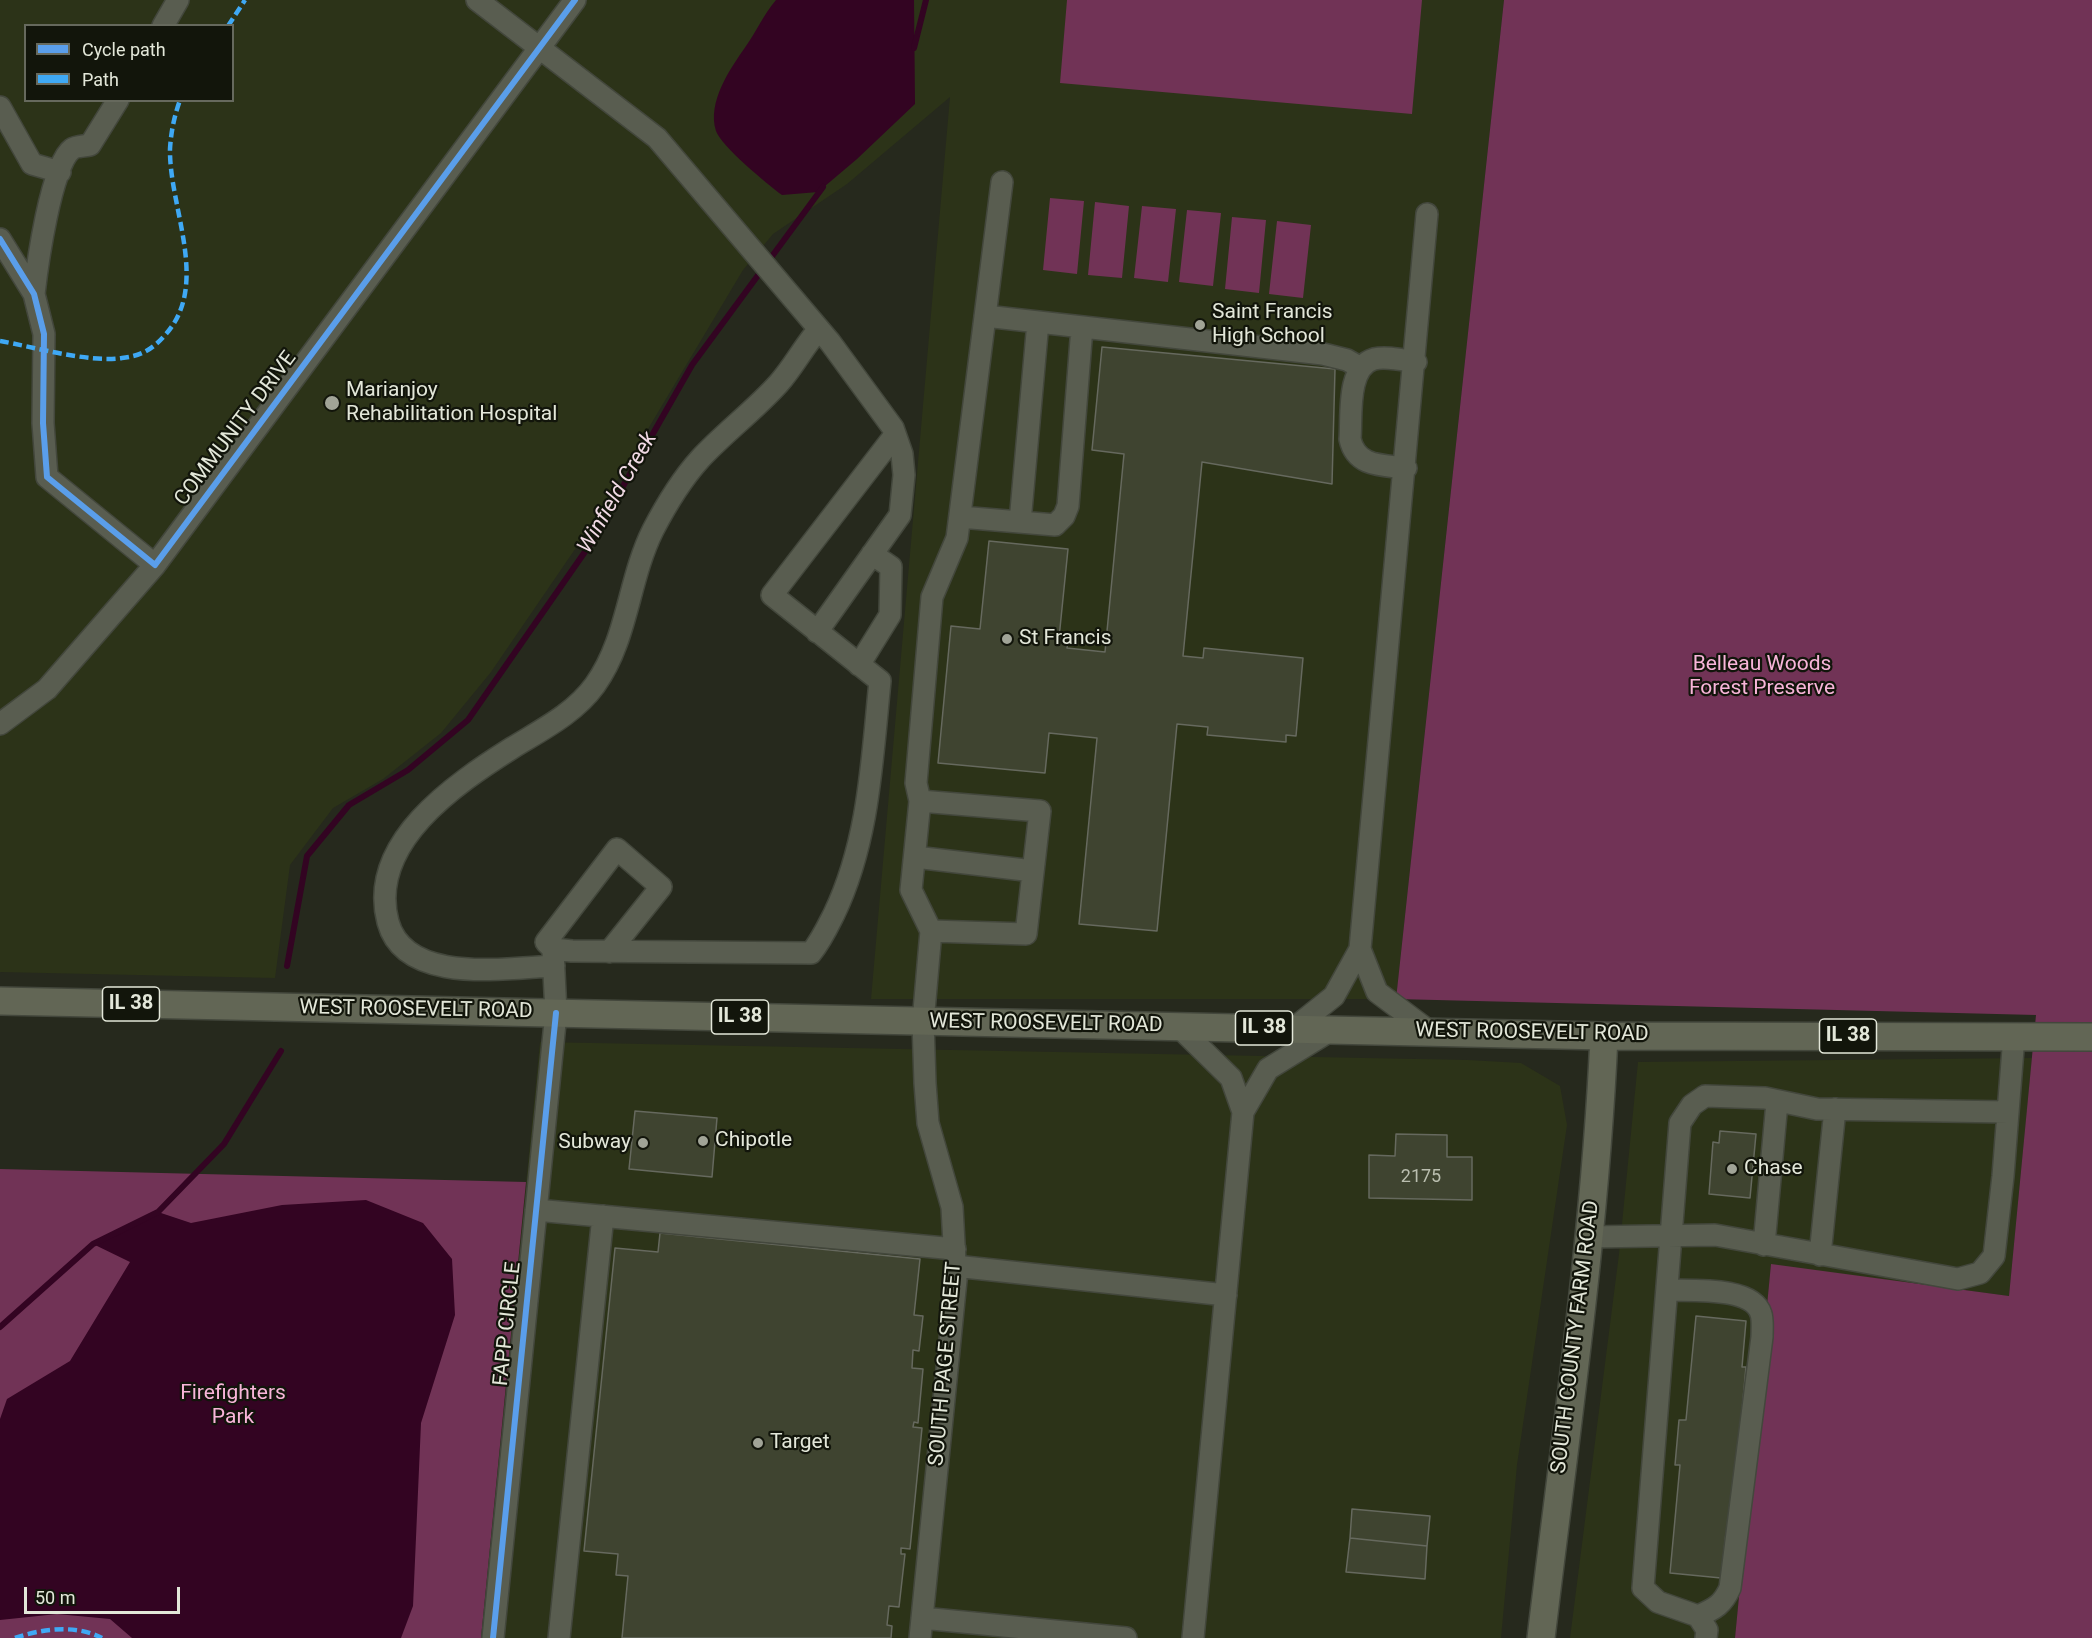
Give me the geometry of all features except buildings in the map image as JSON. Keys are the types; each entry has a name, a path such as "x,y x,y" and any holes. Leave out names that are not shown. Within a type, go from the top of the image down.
{"main road":[{"name":"WEST ROOSEVELT ROAD","path":"0,1001 1604,1036 2092,1038"},
{"name":"SOUTH COUNTY FARM ROAD","path":"1540,1638 1589,1237 1599,1135 1604,1036"}],"street":[{"path":"164,24 178,0"},
{"path":"477,0 657,138 819,329 893,428 902,454 900,515 818,632"},
{"name":"COMMUNITY DRIVE","path":"0,724 46,688 155,565 575,0"},
{"path":"34,294 40,246 64,158 73,148 90,146 117,102"},
{"path":"0,108 32,164 60,172"},
{"path":"920,801 1040,811 1026,934 932,931 911,890 920,801 916,783 932,597 957,538 1002,182"},
{"path":"1293,1029 1334,996 1360,949 1416,362 1427,214"},
{"path":"0,239 34,294 44,334 43,423 47,477 155,565"},
{"path":"985,316 1323,354 1347,360 1361,368"},
{"path":"1020,522 1038,322"},
{"path":"960,517 1055,525 1064,516 1068,506 1082,327"},
{"path":"819,329 780,382 700,459 680,484 652,532 641,559 611,658 586,696 563,715 468,777 418,822 393,861 386,891 387,919 396,939 415,957 437,964 470,969 609,952 811,953 819,943 840,900 859,844 868,802 880,681 772,595 895,435"},
{"path":"1406,468 1371,464 1363,460 1352,447 1350,439 1355,384 1361,368 1376,359 1416,362"},
{"path":"859,665 890,615 891,567 872,554"},
{"name":"FAPP CIRCLE","path":"493,1638 556,1013 554,957 546,942 617,849 661,887 609,952"},
{"path":"915,857 1033,871"},
{"name":"SOUTH PAGE STREET","path":"921,1628 955,1290 952,1207 928,1123 923,1022 932,931"},
{"path":"1360,949 1377,992 1429,1031"},
{"path":"1178,1026 1231,1078 1243,1112 1193,1638"},
{"path":"1243,1112 1268,1069 1333,1029"},
{"path":"1589,1237 1715,1235 1958,1279 1980,1273 1994,1256 2014,1036"},
{"path":"1706,1638 1707,1630 1698,1616 1658,1602 1643,1588 1680,1123 1692,1105 1705,1096 1765,1098 1803,1107 1834,1109 2008,1112"},
{"path":"1764,1245 1777,1102"},
{"path":"1820,1255 1834,1109"},
{"path":"536,1210 955,1258 1226,1295"},
{"path":"559,1638 603,1216"},
{"path":"1667,1290 1734,1294 1750,1298 1761,1313 1762,1337 1730,1588 1725,1601 1715,1609 1698,1616"},
{"path":"921,1628 1125,1638"}],"shaded area":[{"path":"0,0 1504,0 1396,999 871,999 950,97 847,184 773,234 743,270 584,536 491,672 441,733 383,779 333,808 290,865 275,978 0,972"},
{"path":"776,0 914,0 915,104 818,192 782,195 735,155 716,131 715,109 722,86 733,65"},
{"path":"540,1042 1468,1060 1521,1063 1560,1086 1567,1125 1517,1465 1501,1638 481,1638"},
{"path":"2032,1058 2009,1296 1771,1265 1735,1638 1570,1638 1619,1254 1638,1062"},
{"name":"Firefighters Park","path":"366,1200 423,1223 452,1259 455,1315 421,1423 413,1606 401,1638 132,1638 110,1619 57,1614 0,1620 0,1419 7,1399 70,1361 130,1262 93,1244 158,1212 191,1223 282,1205"}],"green space":[{"path":"1067,0 1422,0 1412,114 1060,83"},
{"name":"Belleau Woods Forest Preserve","path":"1504,0 2092,0 2092,1638 1735,1638 1771,1264 2009,1296 2036,1015 1396,999"},
{"path":"1050,198 1084,201 1077,274 1043,270"},
{"path":"1095,202 1129,206 1122,278 1088,275"},
{"path":"1142,206 1176,209 1168,282 1134,278"},
{"path":"1187,210 1221,213 1213,286 1179,282"},
{"path":"1232,217 1266,220 1259,293 1225,289"},
{"path":"1277,221 1311,225 1303,298 1269,294"},
{"name":"Firefighters Park","path":"0,1169 526,1182 481,1638 0,1638"}],"waterway":[{"name":"Winfield Creek","path":"914,48 926,0"},
{"name":"Winfield Creek","path":"287,966 307,856 349,805 408,770 468,720 589,546 692,365 823,187"},
{"name":"Winfield Creek","path":"0,1327 93,1244 158,1212 224,1144 281,1051"}],"marked path":[{"path":"229,24 245,0"},
{"path":"0,341 61,354 109,359 141,354 165,335 178,315 185,293 187,270 171,172 170,149 173,124 179,102"},
{"path":"15,1638 58,1629 81,1631 102,1638"}],"cycle path":[{"path":"0,239 34,294 44,334 43,423 47,477 155,565 575,0"},
{"path":"493,1638 556,1013"}],"place":[{"name":"Saint Francis High School","path":"1200,325"},
{"name":"Marianjoy Rehabilitation Hospital","path":"332,403"},
{"name":"St Francis","path":"1007,639"},
{"name":"Chipotle","path":"703,1141"},
{"name":"Subway","path":"643,1143"},
{"name":"Chase","path":"1732,1169"},
{"name":"Target","path":"758,1443"}]}
